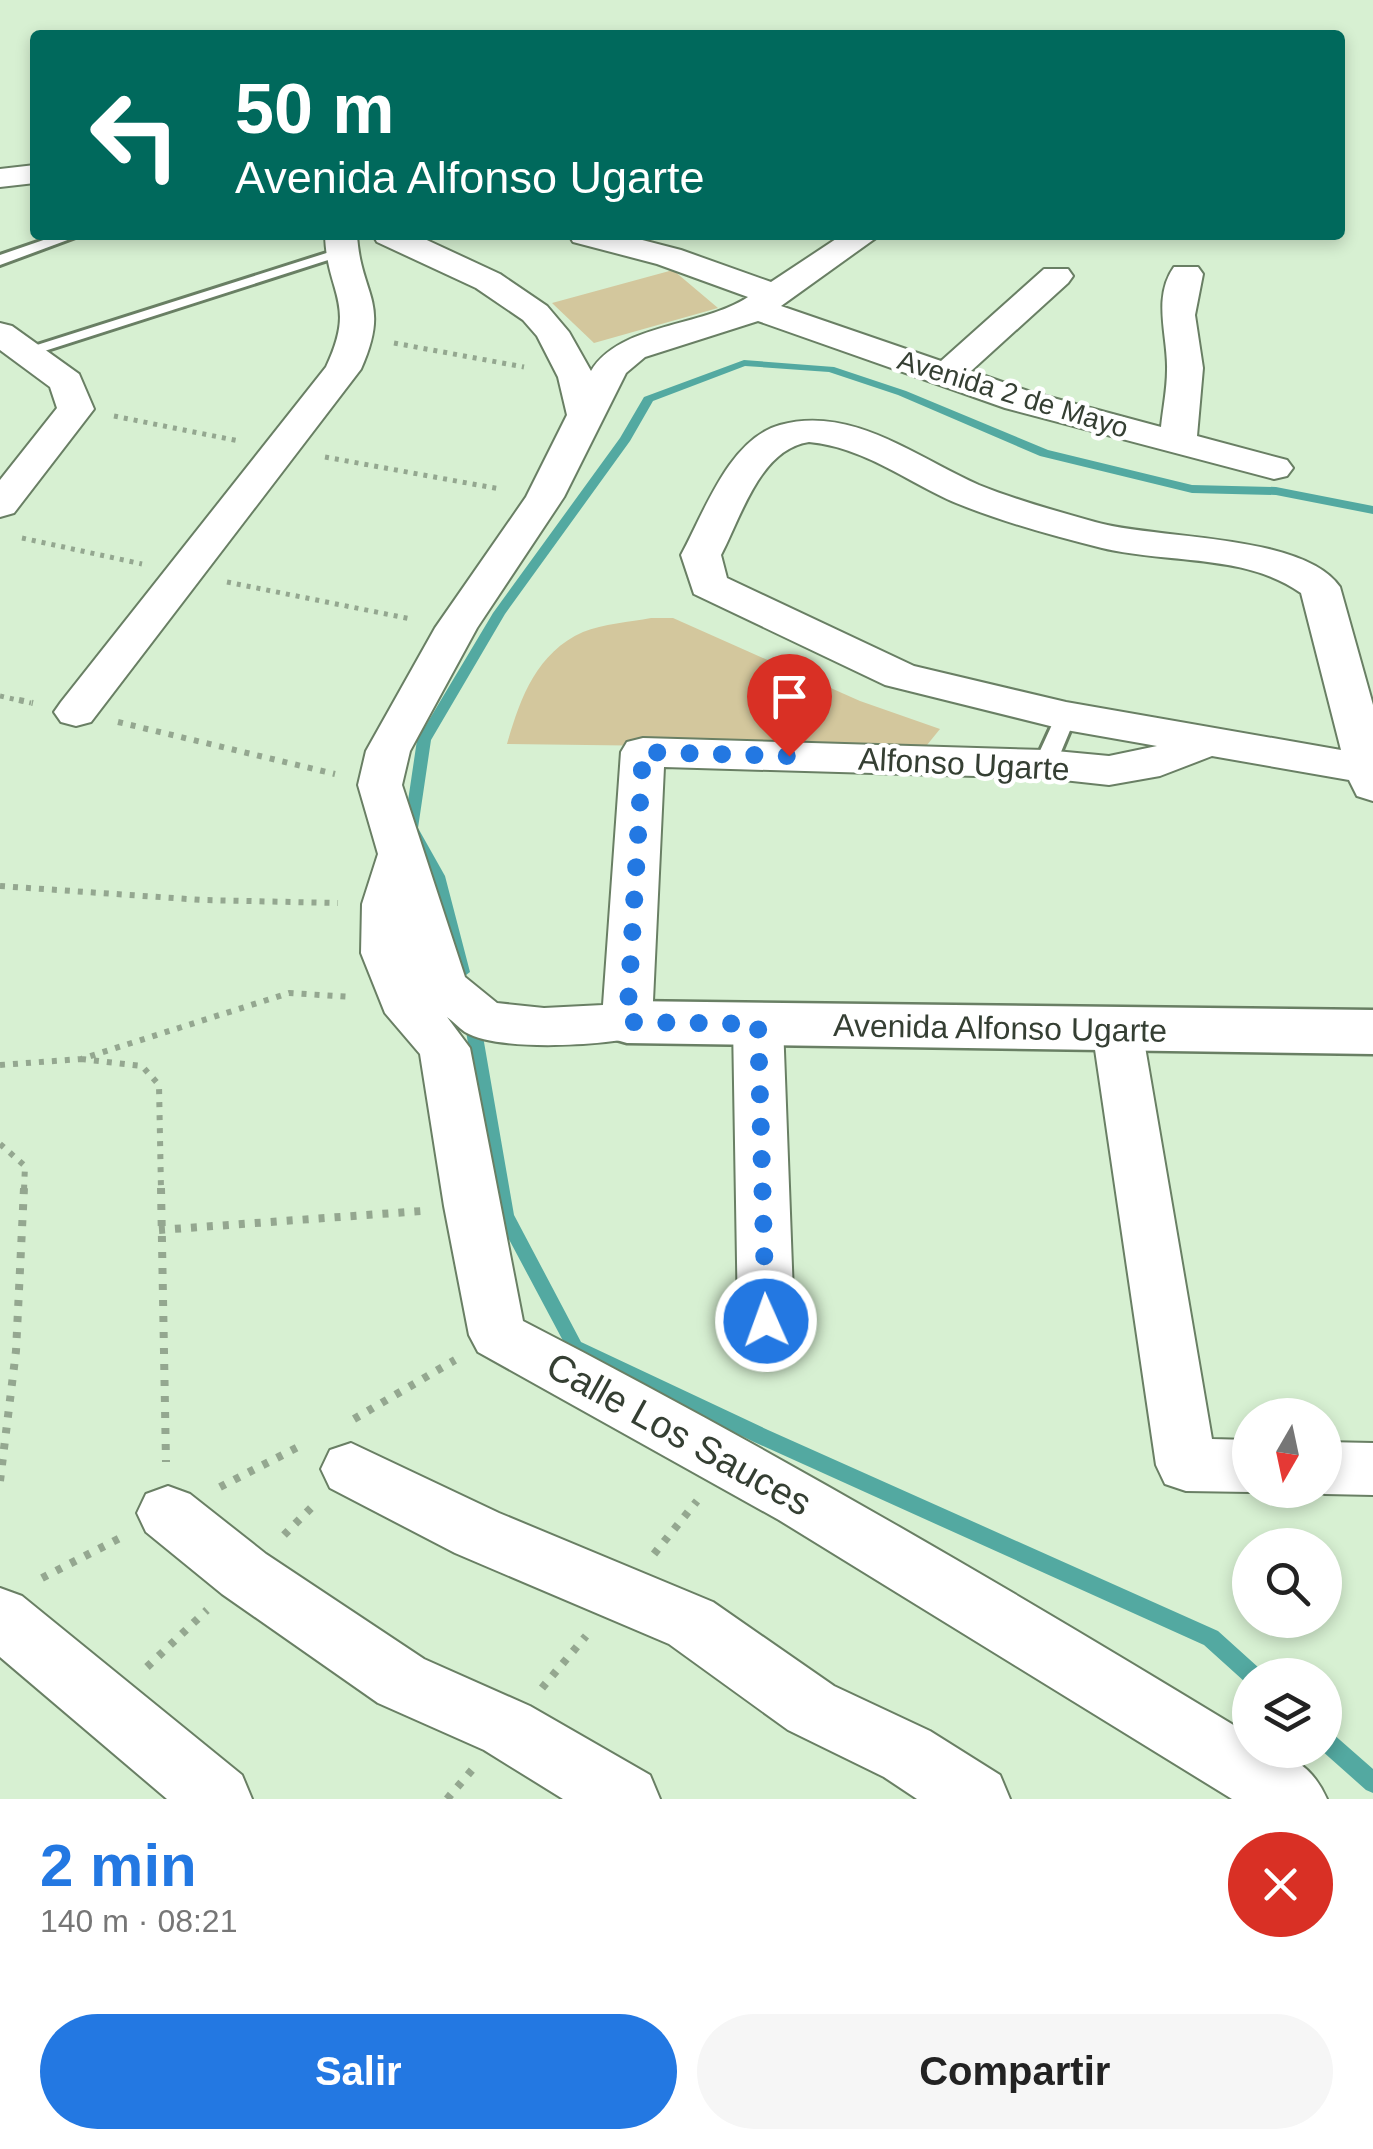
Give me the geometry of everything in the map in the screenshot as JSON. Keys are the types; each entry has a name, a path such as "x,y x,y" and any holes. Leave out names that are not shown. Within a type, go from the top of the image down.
{"street":[{"path":"0,178 30,175"},
{"path":"400,240 488,280 535,313 552,332 581,396"},
{"name":"Avenida 2 de Mayo","path":"604,240 669,257 765,302 1018,400 1274,468"},
{"path":"498,1335 470,1206 445,1048 403,1000 385,952 393,879 380,785 388,751 456,628 545,497 581,396 633,350 744,315 857,240"},
{"path":"76,712 344,369 358,336 357,297 342,244"},
{"path":"1178,445 1185,368 1178,316 1186,274"},
{"path":"947,374 1056,276"},
{"path":"0,505 76,409 66,382 13,342"},
{"path":"818,432 856,439 960,491 1054,522 1135,543 1269,561 1301,571 1320,587 1360,726 1370,778 1066,716 900,676 708,584 701,555 762,446 786,434 818,432"},
{"name":"Alfonso Ugarte","path":"627,1022 643,752 1045,764 1100,773 1160,764 1204,742"},
{"path":"393,879 443,986 484,1020 544,1027 627,1022"},
{"name":"Avenida Alfonso Ugarte","path":"627,1022 1373,1032"},
{"path":"758,1024 766,1321"},
{"path":"1117,1030 1186,1465 1232,1466"},
{"name":"Calle Los Sauces","path":"498,1335 623,1399 1000,1617 1293,1799"},
{"path":"331,1447 477,1532 691,1623 811,1708 907,1754 976,1799"},
{"path":"1342,1468 1373,1469"},
{"path":"168,1514 244,1574 401,1681 507,1728 626,1799"},
{"path":"18,1599 218,1799"}],"lane":[{"path":"0,260 58,240"},
{"path":"13,342 342,244"},
{"path":"1045,764 1066,716"}],"path":[{"path":"358,336 581,396"},
{"path":"0,696 380,785"},
{"path":"0,886 202,900 393,879"},
{"path":"81,1059 289,993 403,1000"},
{"path":"2,1064 81,1059 142,1066 158,1085 168,1514"},
{"path":"0,1144 25,1166 16,1351 0,1481"},
{"path":"159,1230 470,1206"},
{"path":"18,1599 168,1514 331,1447 498,1335"}],"shaded area":[{"path":"673,270 718,308 594,343 552,303"},
{"path":"673,618 860,701 940,729 927,745 916,749 507,744 524,694 553,652 591,629"}],"waterway":[{"path":"462,972 438,876 411,828 424,740 499,613 626,439 648,399 744,363 830,369 902,393 1044,453 1192,489 1276,491 1373,510"},
{"path":"472,1019 505,1215 575,1347 761,1436 1211,1638 1233,1658"},
{"path":"1342,1755 1373,1783"}],"route":[{"path":"766,1321 758,1024 627,1022 643,752 789,756"}]}
